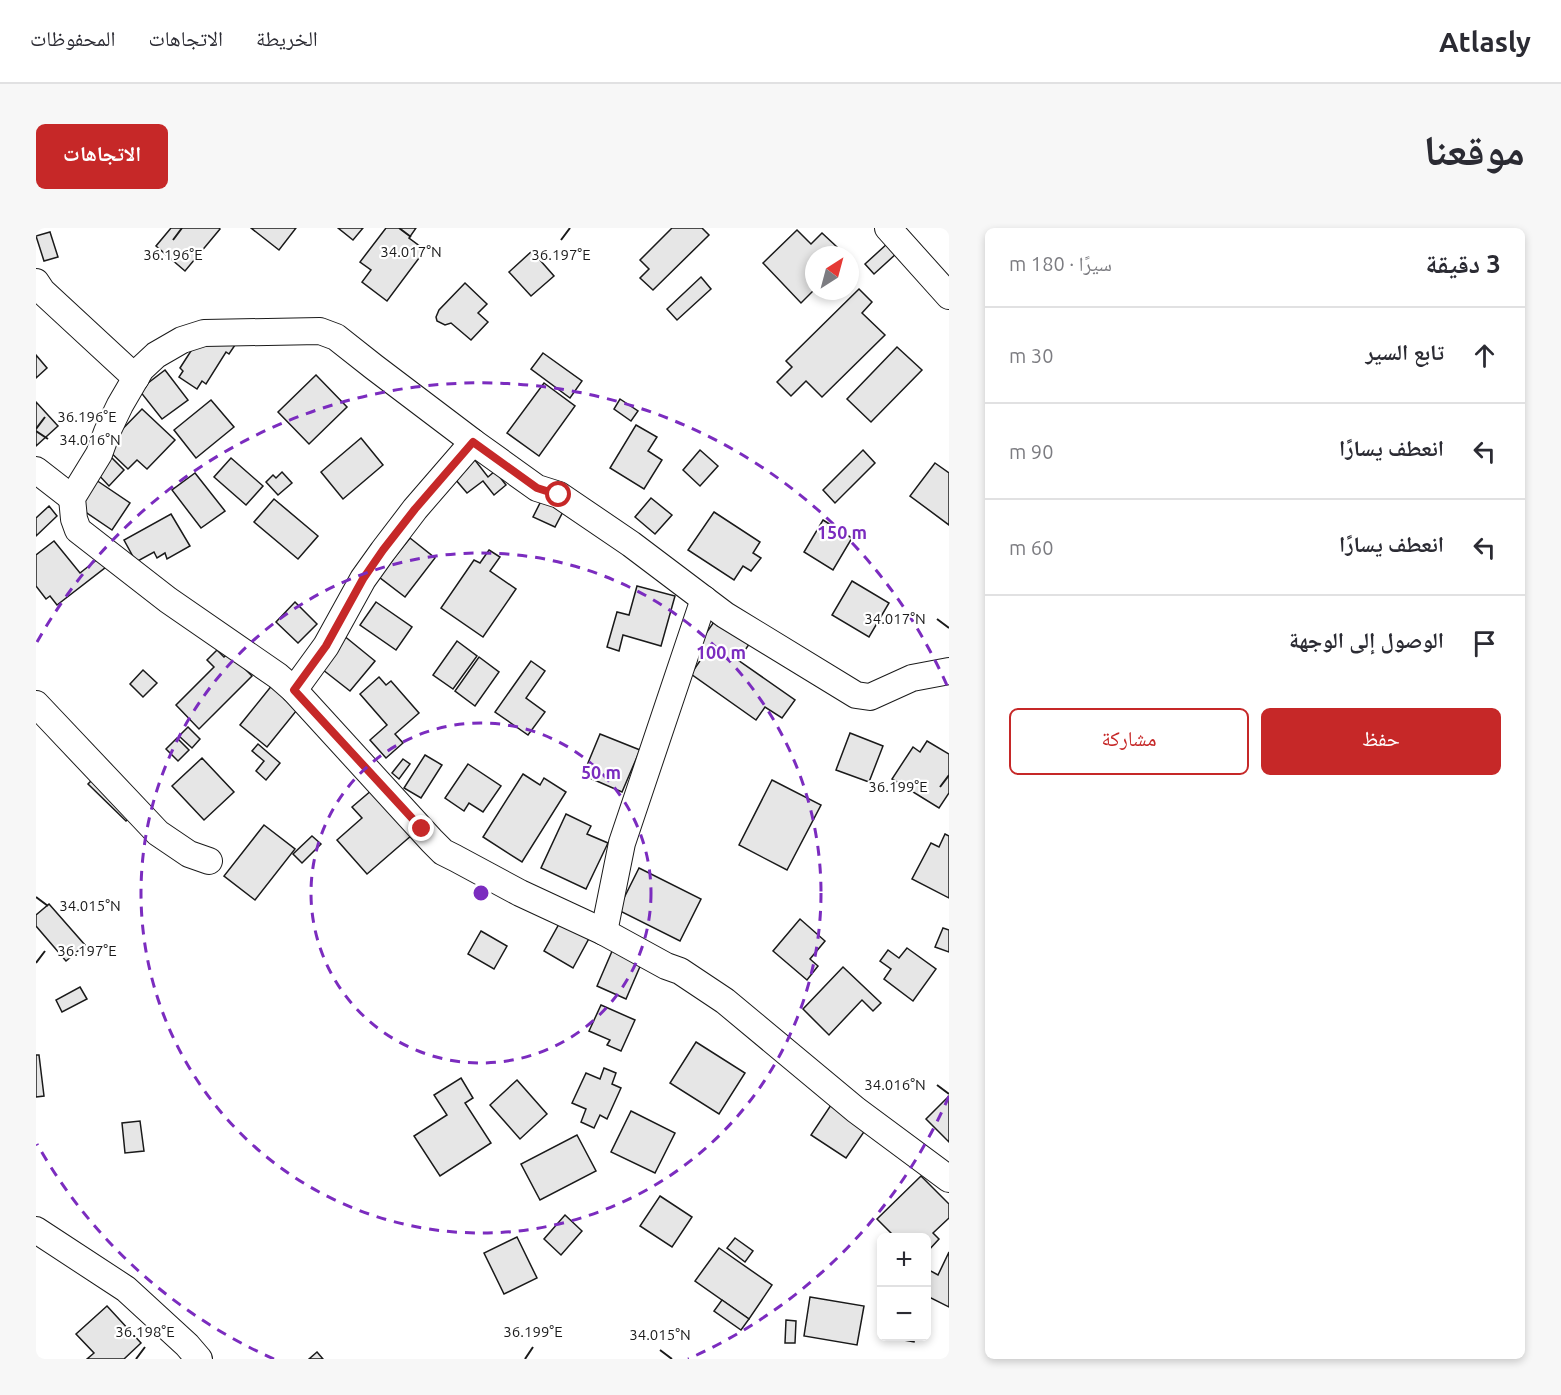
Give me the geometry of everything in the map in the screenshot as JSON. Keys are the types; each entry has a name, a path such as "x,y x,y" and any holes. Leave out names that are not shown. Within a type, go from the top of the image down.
{"street":[{"path":"888,228 949,296"},
{"path":"36,282 42,291 136,378"},
{"path":"949,671 912,678 870,696 856,695 725,615 631,544 559,495 537,488 336,337 320,331 204,333 182,340 156,355 141,369 120,405 99,454 72,498 74,519 78,530 168,600 278,676 294,690 443,852 604,932 705,986 856,1110 949,1179"},
{"path":"294,690 326,646 363,579 383,550 473,442"},
{"path":"36,470 72,498"},
{"path":"604,932 621,843 704,599"},
{"path":"36,704 158,833 189,854 209,861"},
{"path":"36,1230 126,1289 199,1359"}],"building":[{"path":"171,228 220,229 185,271 156,246"},
{"path":"251,228 296,228 279,250"},
{"path":"338,228 363,228 353,240"},
{"path":"386,228 416,228 409,238 425,250 387,301 362,282 371,270 360,262"},
{"path":"672,228 702,228 709,235 653,290 640,278 649,269 640,260"},
{"path":"797,230 811,244 822,233 836,246 805,246 805,299 801,303 763,263"},
{"path":"50,232 58,257 44,261 36,236"},
{"path":"888,243 897,253 874,274 865,264"},
{"path":"532,251 554,276 531,296 509,272"},
{"path":"701,277 711,289 677,320 667,309"},
{"path":"465,283 487,304 478,313 488,322 471,340 451,323 445,325 437,321 436,317 439,310"},
{"path":"859,289 872,302 862,313 885,335 822,397 806,381 791,396 777,382 792,367 786,361 848,300 859,300"},
{"path":"198,340 235,345 229,354 226,352 206,384 202,381 197,389 179,377 183,371 180,368"},
{"path":"897,347 922,370 871,422 847,399"},
{"path":"543,353 582,381 570,398 531,369"},
{"path":"36,355 47,368 36,378"},
{"path":"165,370 188,400 162,419 139,390"},
{"path":"316,375 347,407 309,444 278,412"},
{"path":"544,383 575,406 539,456 507,433"},
{"path":"620,399 638,411 631,421 614,409"},
{"path":"211,400 234,427 196,458 174,430"},
{"path":"36,402 58,426 36,446"},
{"path":"142,409 175,440 147,469 137,460 128,469 105,447"},
{"path":"636,425 657,437 648,451 662,460 644,489 610,468"},
{"path":"361,438 383,465 343,499 321,472"},
{"path":"700,450 718,466 700,486 683,470"},
{"path":"863,450 875,463 835,503 823,490"},
{"path":"471,455 488,477 495,471 506,485 494,495 483,481 467,493 449,472"},
{"path":"110,456 124,470 109,486 95,471"},
{"path":"231,458 263,486 246,505 214,477"},
{"path":"935,463 949,473 949,525 910,496"},
{"path":"282,472 292,483 278,495 266,482 273,475 276,478"},
{"path":"195,473 225,511 201,528 172,490"},
{"path":"96,480 130,503 112,530 78,507"},
{"path":"544,495 566,506 555,527 533,517"},
{"path":"651,498 672,515 655,534 635,517"},
{"path":"274,499 318,536 298,559 254,522"},
{"path":"49,506 57,516 36,536 36,518"},
{"path":"714,512 760,542 753,553 761,558 751,571 743,566 734,580 688,550"},
{"path":"171,514 190,546 167,559 165,553 157,558 154,552 136,562 124,540"},
{"path":"823,520 852,538 833,570 804,552"},
{"path":"410,538 435,558 405,597 379,577"},
{"path":"54,541 80,573 99,558 106,567 57,605 50,596 46,599 36,586 36,555"},
{"path":"489,550 500,557 490,571 516,589 483,637 441,608 474,560 480,563"},
{"path":"852,581 889,603 869,637 832,615"},
{"path":"637,586 675,596 661,646 623,635 619,651 607,647 617,612 629,615"},
{"path":"295,602 317,624 298,643 276,622"},
{"path":"376,602 412,627 396,650 360,625"},
{"path":"716,619 750,643 738,660 795,700 782,718 765,707 756,720 691,674 706,652 697,646"},
{"path":"343,635 375,661 350,691 318,666"},
{"path":"457,641 477,656 453,689 433,675"},
{"path":"217,650 224,657 229,653 252,676 199,729 176,705 214,667 207,660"},
{"path":"479,657 499,672 475,706 455,691"},
{"path":"531,661 545,671 526,698 545,712 528,735 495,712"},
{"path":"143,670 157,683 143,697 130,684"},
{"path":"379,677 386,685 391,681 419,713 395,734 403,743 386,758 370,740 387,725 360,694"},
{"path":"273,684 301,705 267,747 240,725"},
{"path":"188,727 200,739 192,748 179,736"},
{"path":"850,733 883,746 869,782 836,770"},
{"path":"600,734 640,750 622,792 583,775"},
{"path":"177,738 189,750 178,761 166,749"},
{"path":"927,741 949,754 949,793 939,808 892,779 913,747 920,752"},
{"path":"258,744 280,763 266,780 256,771 264,761 252,751"},
{"path":"425,755 442,765 421,798 404,788"},
{"path":"202,758 234,792 204,820 172,786"},
{"path":"403,759 410,764 399,779 392,773"},
{"path":"468,764 501,786 483,812 469,803 464,811 445,798"},
{"path":"98,774 136,812 126,821 88,784"},
{"path":"523,774 540,785 544,778 566,792 522,862 483,837"},
{"path":"772,780 821,805 787,870 739,845"},
{"path":"372,790 412,835 367,874 337,840 362,818 352,807"},
{"path":"566,814 591,826 587,834 608,843 586,889 541,868"},
{"path":"264,825 295,849 255,900 224,876"},
{"path":"945,834 949,836 949,898 912,879 931,843 939,847"},
{"path":"312,836 321,844 302,863 293,854"},
{"path":"639,868 701,899 680,941 618,910"},
{"path":"49,904 85,945 66,961 36,926 36,915"},
{"path":"564,915 593,931 573,968 544,951"},
{"path":"800,919 825,941 810,959 818,966 807,980 773,951"},
{"path":"943,928 949,930 949,952 935,947"},
{"path":"481,931 507,946 494,969 468,954"},
{"path":"616,942 645,955 626,999 597,986"},
{"path":"907,948 936,969 913,1001 884,979 891,969 880,961 888,950 899,958"},
{"path":"843,967 881,1003 873,1011 862,1000 829,1035 803,1009"},
{"path":"80,987 87,999 62,1012 56,1000"},
{"path":"601,1005 635,1020 621,1051 607,1045 610,1040 589,1031"},
{"path":"696,1042 745,1073 719,1114 670,1083"},
{"path":"36,1055 39,1055 44,1096 36,1097"},
{"path":"604,1068 616,1073 612,1084 621,1088 607,1119 600,1115 594,1128 581,1122 586,1109 572,1103 586,1073 600,1079"},
{"path":"461,1078 473,1098 465,1103 491,1143 440,1176 414,1136 447,1115 434,1095"},
{"path":"517,1080 547,1114 520,1139 490,1105"},
{"path":"949,1096 949,1142 926,1119"},
{"path":"833,1102 868,1126 846,1158 811,1135"},
{"path":"631,1111 675,1133 655,1173 611,1152"},
{"path":"140,1121 144,1151 125,1153 122,1123"},
{"path":"577,1135 596,1171 540,1200 521,1164"},
{"path":"921,1176 949,1204 949,1218 933,1233 939,1239 931,1248 931,1233 891,1233 877,1219"},
{"path":"660,1196 692,1217 672,1247 640,1226"},
{"path":"565,1215 582,1231 561,1255 544,1239"},
{"path":"517,1237 537,1278 504,1294 484,1253"},
{"path":"735,1238 753,1251 745,1262 727,1248"},
{"path":"719,1248 772,1285 749,1319 695,1281"},
{"path":"949,1252 949,1307 931,1298 931,1271 938,1275"},
{"path":"810,1297 864,1306 857,1345 804,1336"},
{"path":"722,1300 749,1319 741,1330 714,1311"},
{"path":"107,1306 141,1343 124,1359 87,1359 94,1353 76,1334"},
{"path":"786,1320 796,1321 795,1343 785,1343"},
{"path":"317,1352 323,1359 309,1359"}],"route":[{"path":"422,829 294,690 326,646 363,579 383,550 473,442 537,488 559,495"}]}
